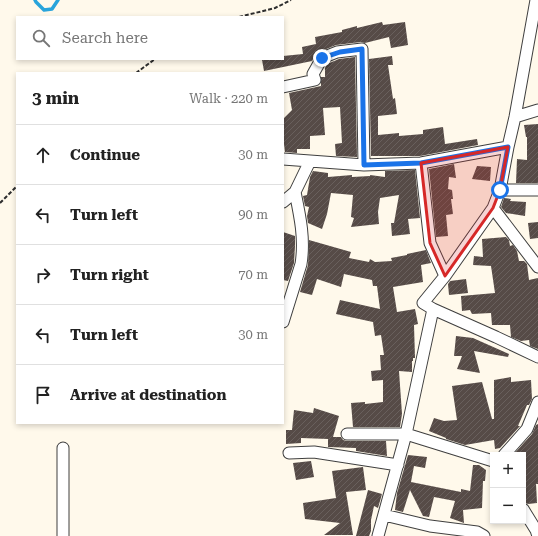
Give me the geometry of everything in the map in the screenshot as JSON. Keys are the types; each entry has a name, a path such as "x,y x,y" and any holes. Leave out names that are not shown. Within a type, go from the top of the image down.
{"street":[{"path":"536,0 500,190 492,208 445,276 423,303 538,357"},
{"path":"284,87 315,80 313,74 322,57 340,52 362,49 364,165"},
{"path":"515,117 538,110"},
{"path":"284,159 364,165 421,163 508,147"},
{"path":"284,201 296,192 310,161"},
{"path":"421,163 430,243 445,276"},
{"path":"500,190 538,190"},
{"path":"284,319 301,264 302,256 302,234 296,192"},
{"path":"492,208 538,267"},
{"path":"378,536 406,434 433,309"},
{"path":"507,452 527,429 538,402"},
{"path":"347,434 406,434 490,460"},
{"path":"63,448 63,536"},
{"path":"289,453 314,452 398,465"},
{"path":"526,514 538,536"},
{"path":"384,515 430,526 479,535"}],"path":[{"path":"243,16 275,8 291,0"},
{"path":"137,72 154,60"},
{"path":"0,204 16,187"}],"highlighted area":[{"path":"508,147 500,190 493,208 445,276 430,243 421,163"}],"building":[{"path":"382,22 383,25 405,22 408,45 391,48 389,37 365,43 361,42 336,45 319,52 312,61 264,71 262,60 284,60 284,56 303,54 302,47 316,44 315,37 342,32 342,30 357,26 357,28"},
{"path":"392,56 393,65 388,65 393,99 395,98 397,114 378,116 378,135 399,133 399,136 423,134 423,130 443,127 445,144 477,139 478,145 420,156 371,156 369,59"},
{"path":"355,57 357,157 336,156 335,144 342,143 340,107 323,108 325,135 310,136 310,149 297,149 297,153 285,152 284,118 292,110 289,93 321,86 321,77 325,77 325,68 327,64 339,59"},
{"path":"538,124 538,183 516,183 517,159 527,160 527,137 524,125"},
{"path":"454,164 456,178 449,177 448,189 452,190 453,199 451,199 453,214 446,215 448,236 436,237 429,169"},
{"path":"477,166 491,167 490,181 472,179"},
{"path":"415,170 420,218 408,219 410,234 392,236 391,223 394,223 399,195 380,198 378,212 379,224 351,227 354,218 351,217 353,195 331,193 327,214 322,229 308,223 307,216 309,207 305,206 303,196 307,195 310,177 313,171 328,173 328,177 370,175 385,177 385,171"},
{"path":"504,198 511,199 510,201 526,202 525,216 506,213 501,207"},
{"path":"538,222 538,238 530,239 528,223"},
{"path":"284,232 295,236 294,263 288,281 284,280"},
{"path":"506,237 509,240 510,246 513,245 517,251 519,261 524,261 527,264 529,280 538,278 538,349 530,346 529,340 521,341 511,337 510,325 492,325 491,313 472,314 470,310 462,311 461,296 495,293 491,266 473,265 474,256 483,257 482,239"},
{"path":"309,240 351,252 349,258 369,262 370,259 375,262 392,261 391,258 426,250 431,263 421,265 423,282 393,287 397,312 415,309 418,324 414,325 415,358 413,358 412,361 412,372 399,371 402,414 400,427 353,427 351,403 365,402 365,404 383,402 383,380 372,381 371,371 381,370 380,355 384,355 381,335 375,336 373,322 336,314 340,300 380,309 377,286 373,286 372,280 344,274 341,287 317,279 312,295 300,292 308,265"},
{"path":"466,279 468,293 449,295 448,284 450,281"},
{"path":"456,336 473,338 509,354 508,357 474,351 480,373 457,369 462,356 454,356"},
{"path":"511,377 511,382 531,380 532,399 529,405 527,405 518,426 520,426 500,448 495,449 494,440 465,445 446,439 429,431 434,418 444,421 457,420 452,386 482,382 492,419 494,419 494,380"},
{"path":"314,408 339,416 333,437 341,437 343,440 347,441 386,441 387,456 356,451 356,448 328,447 328,439 301,438 301,443 286,444 286,430 292,430 294,410 313,413"},
{"path":"538,424 538,484 536,484 537,503 528,504 526,503 526,452 516,452 532,434 536,425"},
{"path":"408,455 427,457 425,468 414,466 411,482 461,492 461,489 470,491 473,465 479,465 486,470 485,481 483,481 482,508 463,510 464,523 450,518 455,501 434,497 429,517 423,516 410,490 403,512 395,510 397,493"},
{"path":"311,461 314,477 296,480 293,463"},
{"path":"363,467 366,490 346,492 353,535 324,535 340,523 305,519 303,503 336,498 332,471"},
{"path":"368,490 382,494 378,508 374,506 369,536 356,536"}],"waterway":[{"path":"35,0 44,10 52,9 58,0"}],"route":[{"path":"322,58 334,53 362,49 364,165 421,163 508,147 500,190"}]}
